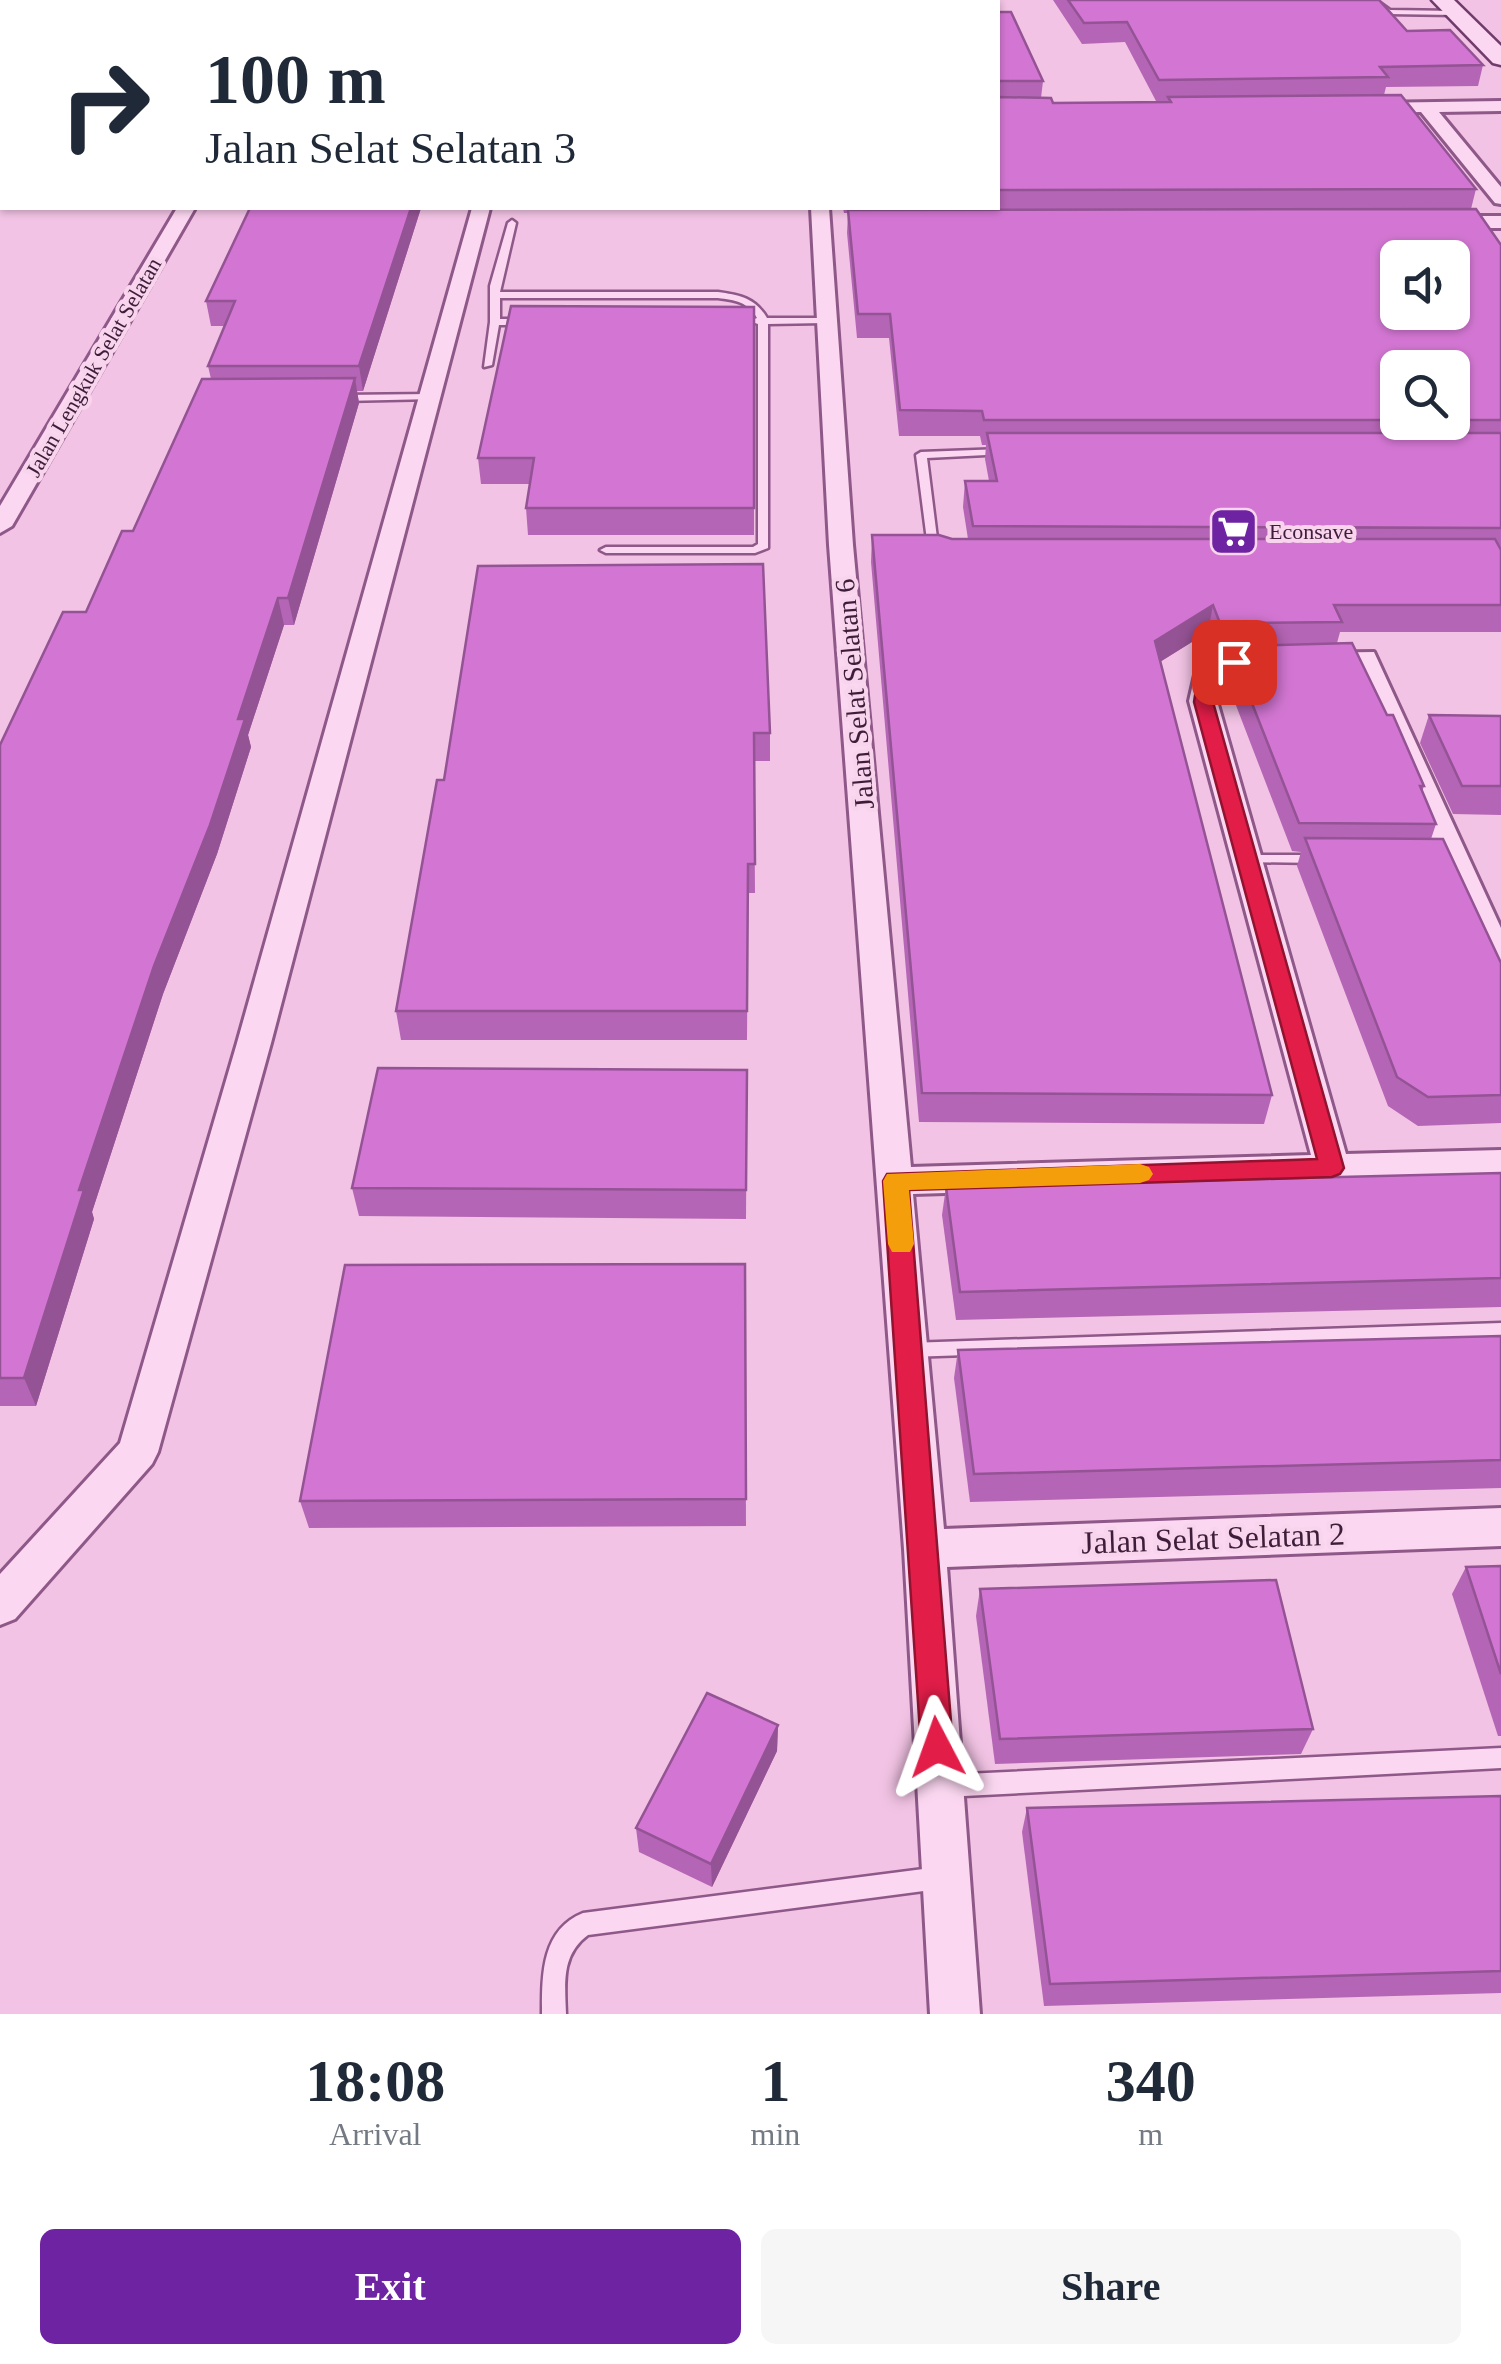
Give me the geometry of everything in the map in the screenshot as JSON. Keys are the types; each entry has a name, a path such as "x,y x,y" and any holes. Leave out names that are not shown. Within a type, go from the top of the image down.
{"main road":[{"path":"1448,6 1501,58"}],"street":[{"path":"1349,108 1501,106"},
{"path":"1426,107 1501,199"},
{"name":"Jalan Lengkuk Selat Selatan","path":"0,526 185,210"},
{"path":"0,1605 138,1452 480,210"},
{"name":"Jalan Selat Selatan 6","path":"827,218 825,320 909,1350 955,2014"},
{"path":"1424,222 1501,222"},
{"path":"1332,1168 1203,702 1204,681 1234,662 1365,658 1445,860 1501,963"},
{"path":"896,1181 1501,1163"},
{"name":"Jalan Selat Selatan 2","path":"924,1549 1501,1527"}],"lane":[{"path":"1372,0 1388,12 1448,6"},
{"path":"488,365 496,322 495,296 512,223"},
{"path":"495,296 718,295 750,302 763,320 764,546 755,550 606,550"},
{"path":"744,320 825,320"},
{"path":"496,322 534,322"},
{"path":"320,398 431,398"},
{"path":"950,560 932,554 930,548 921,455 1017,452"},
{"path":"1247,859 1341,860"},
{"path":"909,1350 1501,1330"},
{"path":"940,1786 1501,1758"},
{"path":"554,2014 554,1969 564,1937 583,1924 948,1876"}],"building":[{"path":"1068,0 1379,0 1407,31 1450,30 1483,65 1380,67 1388,77 1159,80 1127,22 1084,23"},
{"path":"1000,12 1011,12 1043,81 1000,81"},
{"path":"1401,95 1476,189 1000,190 1000,97 1051,98 1053,103 1171,102 1168,97"},
{"path":"1476,209 1501,245 1501,420 1470,420 1470,350 1380,350 1380,420 984,420 982,411 900,410 890,314 858,314 848,210"},
{"path":"249,210 410,210 359,366 208,366 235,301 206,301"},
{"path":"511,306 754,307 754,508 526,508 534,458 478,458"},
{"path":"355,378 288,598 278,598 238,719 245,719 210,825 154,966 79,1190 84,1190 24,1378 0,1378 0,745 63,612 86,612 122,531 133,531 202,379"},
{"name":"Econsave","path":"987,433 1380,433 1380,440 1470,440 1470,433 1501,433 1501,528 973,526 965,481 997,481"},
{"path":"872,535 939,535 952,539 1495,539 1501,550 1501,605 1334,605 1342,622 1240,623 1223,631 1213,605 1155,641 1272,1095 922,1093"},
{"path":"763,564 770,733 754,733 755,864 748,864 747,1011 396,1011 437,780 444,780 478,566"},
{"path":"1352,643 1387,715 1393,715 1436,824 1299,823 1233,655 1247,646"},
{"path":"1429,715 1501,716 1501,786 1462,786"},
{"path":"1305,838 1443,839 1501,963 1501,1095 1428,1097 1397,1077"},
{"path":"378,1068 747,1070 746,1190 352,1188"},
{"path":"1501,1173 1501,1278 960,1292 946,1187"},
{"path":"745,1264 746,1499 300,1501 345,1265"},
{"path":"1501,1336 1501,1460 974,1474 958,1350"},
{"path":"1501,1566 1501,1674 1466,1567"},
{"path":"1276,1580 1313,1729 1000,1739 980,1589"},
{"path":"707,1693 778,1725 711,1864 636,1828"},
{"path":"1501,1796 1501,1971 1050,1984 1027,1808"}],"slow traffic":[{"path":"901,1244 896,1181 1140,1174"}],"place":[{"name":"Econsave","path":"1234,531"}],"route":[{"path":"937,1747 896,1181 1332,1168 1203,702 1204,681 1234,662"}]}
